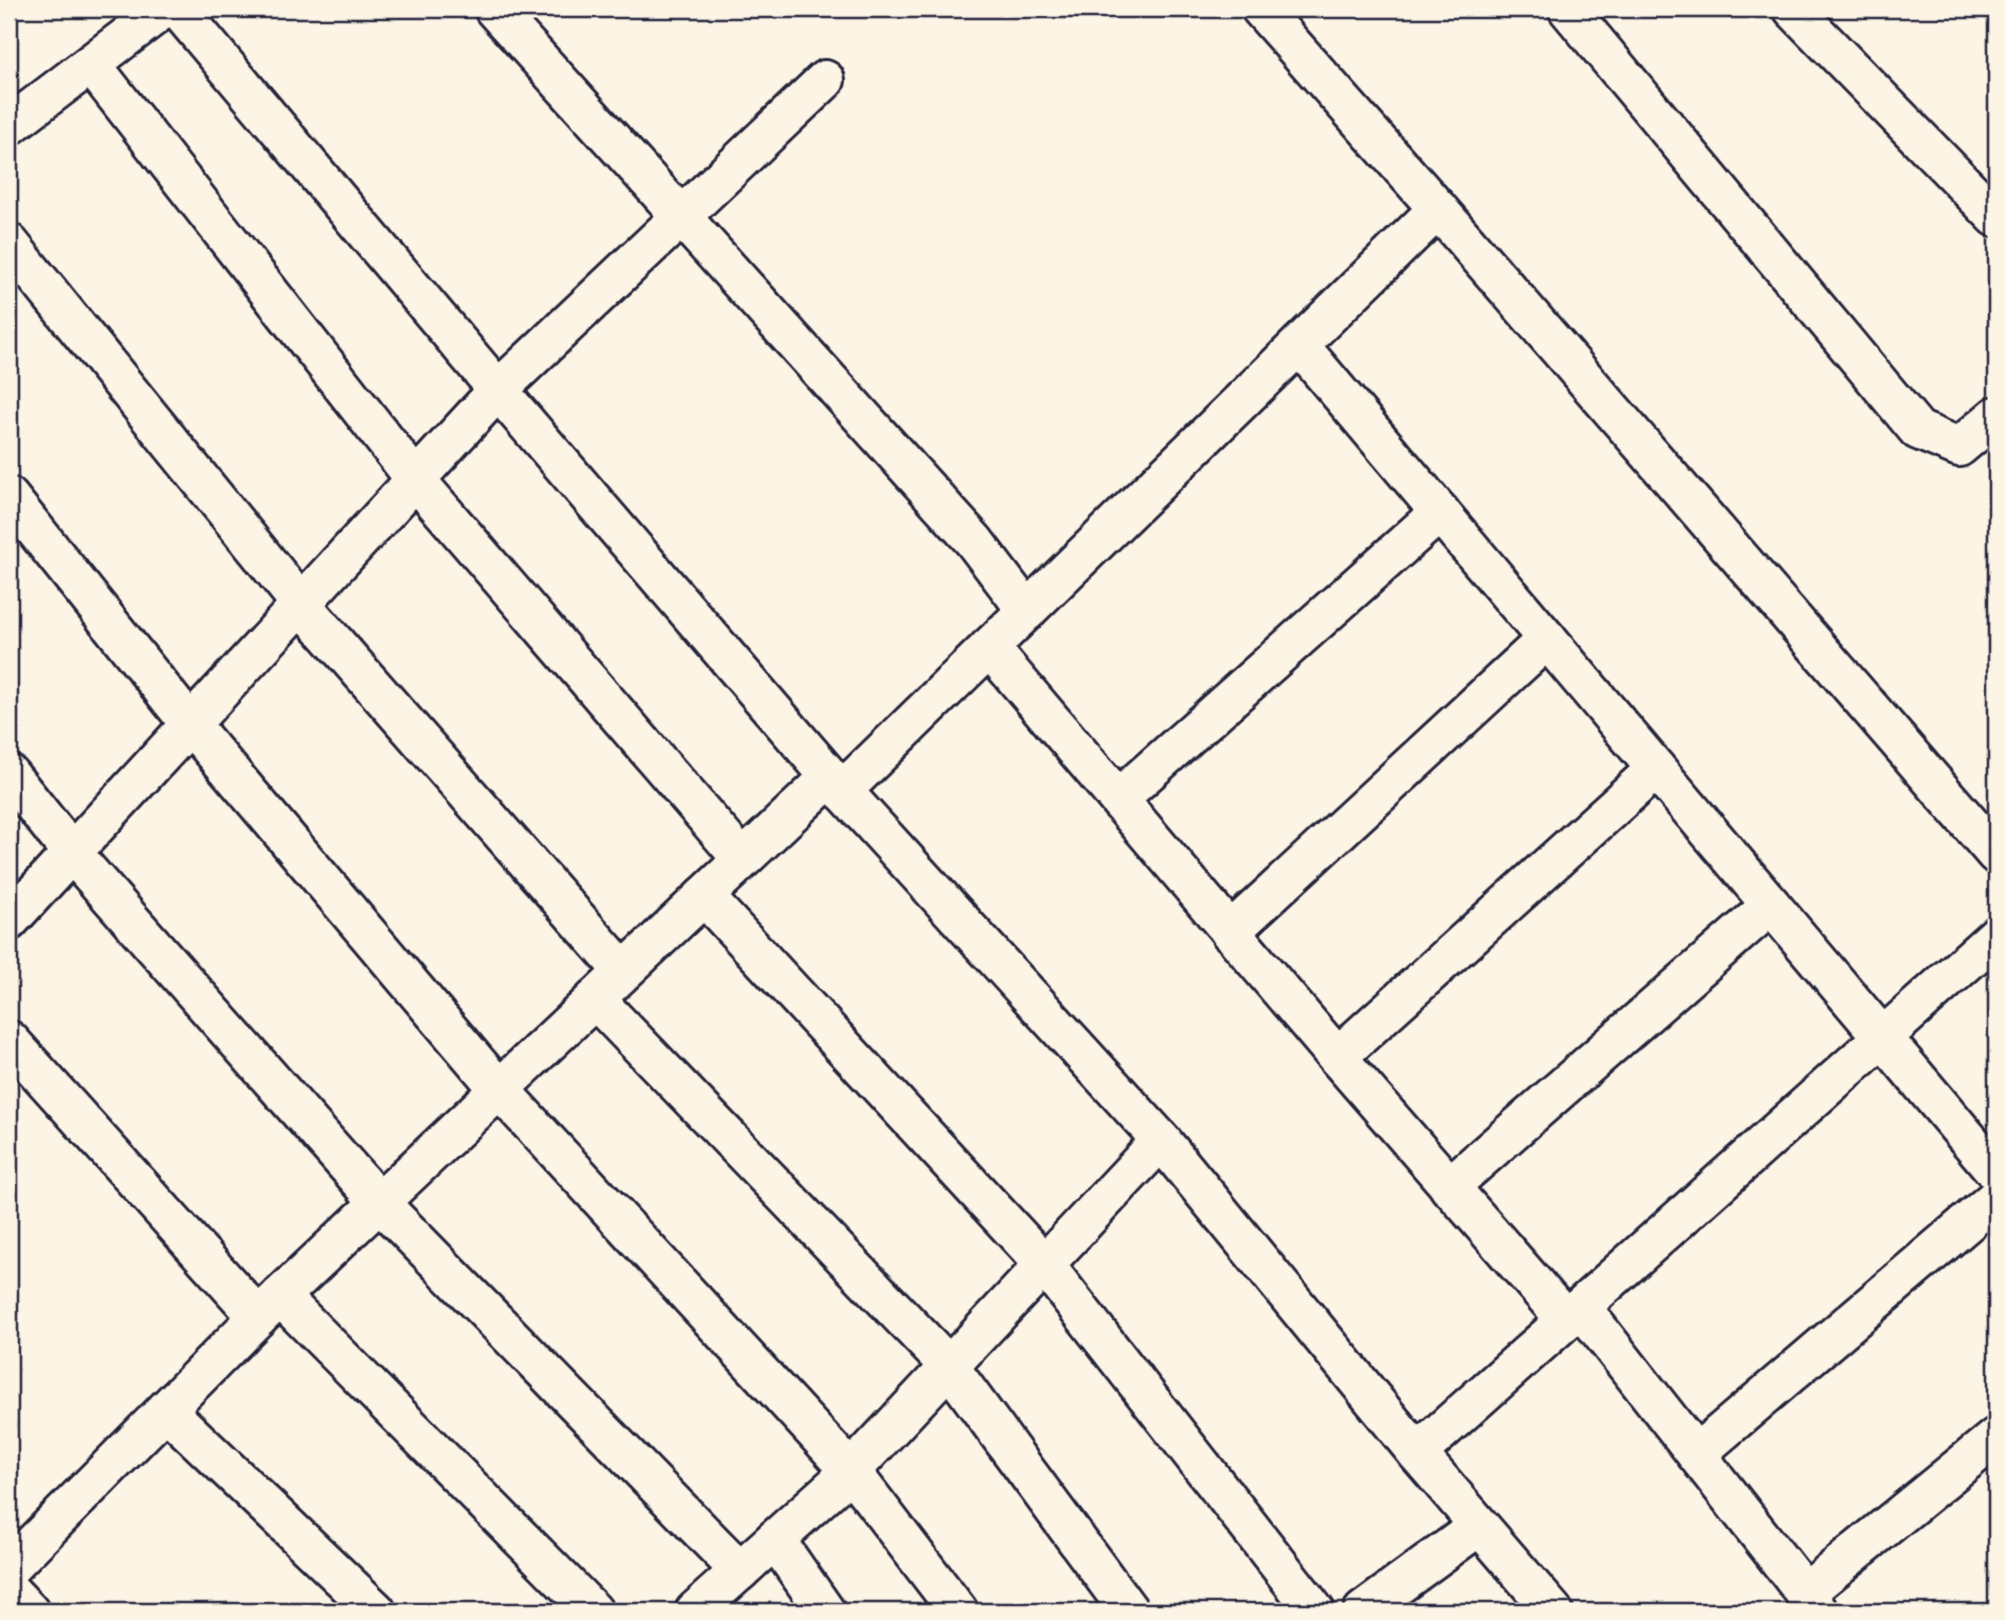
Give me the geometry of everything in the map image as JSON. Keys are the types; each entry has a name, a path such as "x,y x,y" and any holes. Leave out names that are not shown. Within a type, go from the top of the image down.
{"street":[{"path":"9,126 163,9"},
{"path":"178,9 498,390 836,784 1161,1140 1416,1453 1553,1611"},
{"path":"494,9 974,541 1027,611"},
{"path":"1261,9 1438,209 1996,854"},
{"path":"1567,9 1918,430 1959,447 1996,416"},
{"path":"1793,9 1996,217"},
{"path":"91,64 416,480 742,859"},
{"path":"9,921 498,390 825,80"},
{"path":"9,1568 269,1306 742,859 836,784 989,648 1438,209"},
{"path":"9,243 301,604 623,971"},
{"path":"1299,345 1996,1172"},
{"path":"9,497 190,724 499,1089 850,1471 958,1611"},
{"path":"1118,799 1440,512"},
{"path":"1230,932 1547,639"},
{"path":"989,648 1449,1187 1573,1313 1696,1454 1812,1602 1996,1437"},
{"path":"1337,1058 1656,769"},
{"path":"9,774 71,852 379,1202 740,1571"},
{"path":"704,896 1044,1264 1315,1611"},
{"path":"1449,1187 1772,905"},
{"path":"1416,1453 1996,936"},
{"path":"595,999 948,1366 1129,1611"},
{"path":"9,1040 269,1306 593,1611"},
{"path":"695,1611 850,1471 1161,1140"},
{"path":"1696,1454 1996,1198"},
{"path":"166,1410 376,1611"},
{"path":"1363,1611 1479,1526"},
{"path":"775,1539 825,1611"},
{"path":"9,1590 29,1611"}]}
